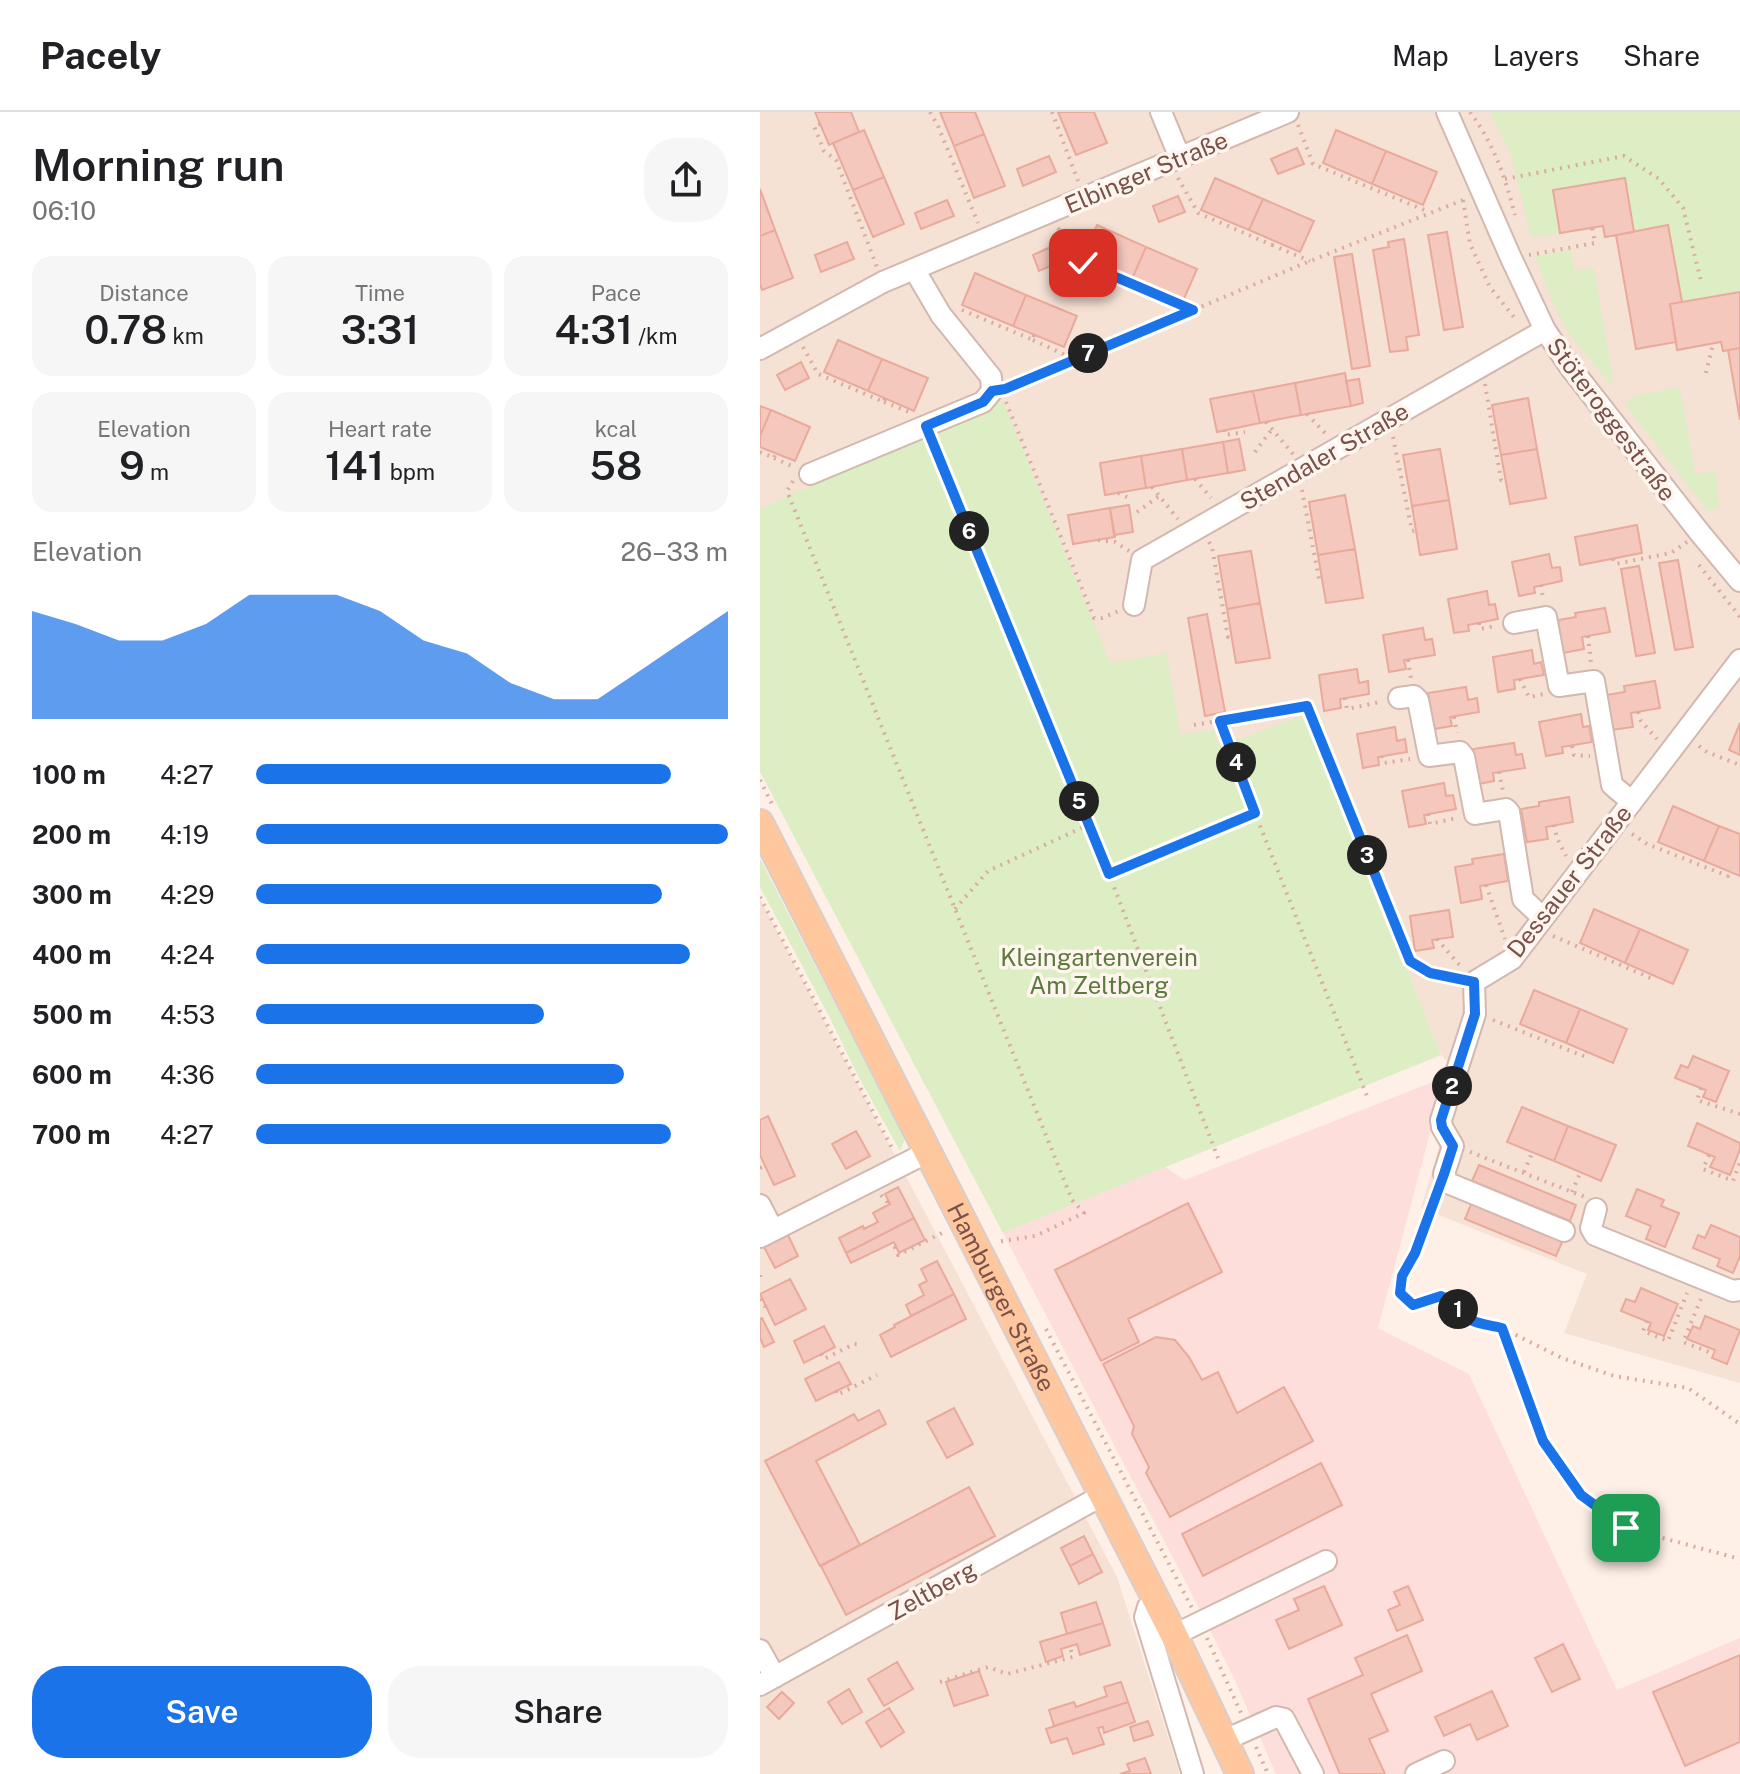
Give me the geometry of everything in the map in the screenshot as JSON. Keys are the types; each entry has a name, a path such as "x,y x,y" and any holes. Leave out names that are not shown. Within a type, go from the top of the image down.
{"main road":[{"name":"Hamburger Straße","path":"760,823 1174,1635 1236,1734 1240,1774"}],"street":[{"path":"1161,112 1174,160"},
{"name":"Stöteroggestraße","path":"1447,112 1545,330 1570,367 1740,581"},
{"name":"Elbinger Straße","path":"760,349 883,282 1174,160 1293,118"},
{"path":"810,474 983,402 992,391 991,377 941,315 914,269"},
{"name":"Stendaler Straße","path":"1142,560 1545,330"},
{"path":"1134,605 1142,560"},
{"path":"1514,623 1546,617 1559,686 1594,681 1612,785 1632,802"},
{"name":"Dessauer Straße","path":"1474,982 1512,959 1740,660"},
{"path":"1399,698 1414,696 1418,700 1429,756 1460,752 1464,757 1475,814 1506,809 1509,812 1523,899 1540,923"},
{"path":"1474,982 1475,1014 1441,1120 1453,1146 1444,1174 1448,1183 1564,1231"},
{"path":"760,1205 766,1234 928,1152"},
{"path":"1596,1209 1591,1228 1595,1235 1733,1291 1740,1290"},
{"name":"Zeltberg","path":"767,1681 1103,1495"},
{"path":"1174,1635 1326,1561"},
{"path":"1156,1600 1148,1607 1145,1617 1193,1774"},
{"path":"760,1650 767,1681"},
{"path":"1236,1734 1276,1717 1284,1719 1313,1774"},
{"path":"1416,1774 1444,1761"}],"path":[{"path":"930,112 961,174 984,240"},
{"path":"1052,112 1064,133 1084,198"},
{"path":"1470,112 1485,132 1505,179 1516,219"},
{"path":"1293,118 1313,164 1430,213"},
{"path":"820,124 814,126 824,151 836,160 842,170 883,282"},
{"path":"938,126 945,124"},
{"path":"1505,179 1624,156 1659,179 1683,208 1702,285"},
{"path":"1174,160 1198,213 1310,261"},
{"path":"992,391 1005,389 1463,200"},
{"path":"1047,214 1083,263 1154,290 1193,310"},
{"path":"1526,256 1595,243 1592,227"},
{"path":"941,315 954,307 1034,338 1074,359"},
{"path":"794,330 818,374 884,402 885,398"},
{"path":"1706,373 1713,344"},
{"path":"1482,366 1501,480 1505,480"},
{"path":"992,391 1003,396 1094,618 1102,618 1134,605"},
{"path":"1307,414 1338,447"},
{"path":"1389,419 1405,481 1412,531 1416,530"},
{"path":"1266,422 1298,470 1311,524 1319,579 1322,579"},
{"path":"926,426 1109,874 1218,1158"},
{"path":"1255,452 1272,429"},
{"path":"1224,430 1225,435 1245,432"},
{"path":"760,452 774,458 775,453"},
{"path":"810,474 791,482 787,491 1072,1200 1084,1213 1035,1236 991,1243 1000,1251"},
{"path":"1195,479 1224,513"},
{"path":"1152,487 1212,547 1228,637 1231,636"},
{"path":"1118,493 1131,499"},
{"path":"1137,512 1159,496"},
{"path":"1613,559 1615,564 1671,553 1700,533"},
{"path":"1098,540 1115,542 1142,560"},
{"path":"1588,636 1594,681"},
{"path":"1520,679 1529,697"},
{"path":"1345,698 1347,709 1399,698"},
{"path":"1194,725 1307,706 1410,961 1430,973 1474,982"},
{"path":"1638,712 1641,721 1669,753"},
{"path":"1220,721 1367,1096"},
{"path":"1683,735 1707,752 1740,765"},
{"path":"1382,756 1384,763 1429,756"},
{"path":"1109,874 1255,813"},
{"path":"1428,814 1430,824 1475,814"},
{"path":"1615,824 1647,844 1686,856 1728,876 1729,872"},
{"path":"955,909 988,871 1088,825"},
{"path":"1554,825 1565,855 1580,868"},
{"path":"1486,885 1512,959"},
{"path":"760,897 894,1152"},
{"path":"1540,923 1600,955 1653,979 1654,975"},
{"path":"1437,939 1474,982"},
{"path":"1475,1014 1542,1036 1586,1057 1587,1052"},
{"path":"1701,1088 1697,1100 1740,1114"},
{"path":"1453,1146 1589,1198 1596,1209"},
{"path":"1524,1172 1532,1153"},
{"path":"1709,1155 1703,1169 1733,1181 1740,1162"},
{"path":"1572,1192 1580,1173"},
{"path":"1444,1174 1415,1253 1402,1276 1400,1293 1413,1305 1441,1296 1456,1303 1466,1319 1502,1328 1562,1358 1614,1376 1688,1388 1740,1424"},
{"path":"896,1247 898,1255 949,1229"},
{"path":"1647,1321 1643,1331 1668,1341 1701,1278"},
{"path":"1701,1278 1683,1342 1709,1352 1710,1348"},
{"path":"760,1299 767,1309"},
{"path":"1045,1328 1199,1621 1236,1734 1268,1774"},
{"path":"1502,1328 1543,1441 1581,1495 1626,1528 1740,1559"},
{"path":"821,1354 824,1359 854,1344 862,1345"},
{"path":"836,1391 837,1395 877,1375"},
{"path":"940,1682 988,1667 1007,1674 1073,1660 1070,1647"}],"shaded area":[{"path":"760,112 1740,112 1740,1383 1564,1333 1587,1274 1421,1208 1460,1076 1441,1055 1305,716 1154,772 760,509"},
{"path":"760,899 1117,1577 1180,1774 760,1774"},
{"path":"1445,1077 1378,1328 1469,1374 1617,1690 1740,1638 1740,1774 1276,1774 1232,1674 1003,1233 1165,1167 1185,1180"}],"green space":[{"path":"1490,112 1740,112 1740,292 1682,302 1668,226 1634,232 1624,178 1553,190 1560,233 1531,237 1511,155"},
{"path":"1571,250 1575,271 1594,268 1613,381 1610,384 1571,336 1553,304 1535,256"},
{"path":"1680,387 1695,474 1716,471 1719,508 1708,511 1624,403 1638,395"},
{"name":"Kleingartenverein Am Zeltberg","path":"1003,401 1110,663 1167,653 1180,735 1214,730 1220,746 1305,715 1441,1055 1003,1233 760,772 760,509"},
{"path":"760,859 905,1139 900,1151 760,887"}],"building":[{"path":"815,112 851,112 859,132 829,145"},
{"path":"940,112 975,112 984,134 954,146"},
{"path":"1058,112 1094,112 1107,143 1076,155"},
{"path":"864,130 884,177 853,190 833,143"},
{"path":"1336,130 1386,151 1372,184 1323,163"},
{"path":"984,134 1005,186 974,198 954,146"},
{"path":"1297,148 1304,164 1278,174 1271,159"},
{"path":"1386,151 1437,172 1423,205 1372,184"},
{"path":"1049,156 1056,172 1023,186 1017,169"},
{"path":"884,177 904,224 873,237 853,190"},
{"path":"1215,178 1263,199 1249,230 1201,210"},
{"path":"1625,178 1634,232 1605,237 1603,226 1560,233 1553,190"},
{"path":"760,189 775,230 760,236"},
{"path":"1178,196 1185,212 1159,222 1153,206"},
{"path":"1263,199 1314,221 1300,252 1249,230"},
{"path":"947,200 954,216 921,229 915,213"},
{"path":"1097,225 1146,247 1132,279 1083,257"},
{"path":"1668,225 1682,302 1670,304 1676,342 1636,349 1616,235"},
{"path":"775,230 793,278 762,290 760,236"},
{"path":"1447,232 1463,327 1444,330 1428,235"},
{"path":"1404,239 1419,335 1406,337 1408,350 1390,352 1373,250 1389,247 1388,242"},
{"path":"847,242 854,259 821,272 815,255"},
{"path":"1059,243 1066,259 1039,271 1033,255"},
{"path":"1146,247 1197,269 1183,301 1132,279"},
{"path":"1352,254 1370,366 1352,369 1334,257"},
{"path":"975,273 1026,295 1013,326 962,305"},
{"path":"1740,292 1740,348 1723,351 1721,342 1677,350 1670,304"},
{"path":"1026,295 1077,316 1064,347 1013,326"},
{"path":"838,340 882,359 868,391 824,372"},
{"path":"1740,348 1740,420 1728,350"},
{"path":"882,359 928,378 914,411 868,391"},
{"path":"801,362 809,378 785,390 777,375"},
{"path":"1345,373 1351,406 1301,415 1295,383"},
{"path":"1359,379 1363,403 1351,406 1346,381"},
{"path":"1295,383 1301,415 1260,423 1253,391"},
{"path":"1253,391 1260,423 1217,432 1210,399"},
{"path":"1528,398 1537,449 1501,455 1492,405"},
{"path":"760,406 771,410 760,436"},
{"path":"771,410 810,427 795,461 760,447 760,436"},
{"path":"1239,439 1245,470 1228,473 1223,442"},
{"path":"1223,442 1228,473 1187,480 1182,449"},
{"path":"1182,449 1187,480 1146,488 1141,456"},
{"path":"1440,449 1449,500 1412,506 1403,455"},
{"path":"1537,449 1546,498 1510,504 1501,455"},
{"path":"1141,456 1146,488 1105,495 1100,463"},
{"path":"1345,495 1355,549 1318,555 1309,502"},
{"path":"1449,500 1457,549 1420,555 1412,506"},
{"path":"1129,505 1133,532 1114,535 1110,508"},
{"path":"1110,508 1115,537 1073,544 1068,515"},
{"path":"1637,525 1642,553 1580,565 1575,537"},
{"path":"1355,549 1363,598 1326,603 1318,555"},
{"path":"1251,551 1260,603 1227,609 1218,556"},
{"path":"1549,554 1552,568 1560,567 1562,581 1534,587 1535,593 1519,596 1512,562"},
{"path":"1678,560 1693,647 1675,650 1659,563"},
{"path":"1639,566 1655,653 1636,656 1621,569"},
{"path":"1487,591 1489,605 1495,604 1498,619 1468,625 1469,631 1454,633 1448,599"},
{"path":"1260,603 1270,658 1236,663 1227,609"},
{"path":"1605,608 1610,632 1582,637 1584,649 1563,653 1558,620 1576,617 1575,613"},
{"path":"1207,614 1225,712 1205,716 1188,618"},
{"path":"1423,628 1425,640 1432,639 1435,655 1404,660 1406,669 1389,672 1383,635"},
{"path":"1532,650 1534,664 1541,662 1544,675 1514,680 1515,689 1498,692 1493,657"},
{"path":"1357,669 1359,683 1368,681 1369,694 1340,699 1341,708 1324,711 1319,675"},
{"path":"1655,681 1660,708 1631,713 1633,727 1611,730 1606,695 1625,692 1624,686"},
{"path":"1466,687 1468,700 1477,698 1479,712 1450,717 1452,726 1434,729 1428,693"},
{"path":"1581,714 1583,727 1589,726 1592,742 1562,747 1563,753 1546,756 1539,722"},
{"path":"1740,723 1740,755 1729,750"},
{"path":"1395,727 1397,741 1405,739 1407,752 1378,757 1379,765 1363,768 1357,734"},
{"path":"1514,743 1516,755 1522,754 1525,768 1493,773 1494,781 1479,784 1473,749"},
{"path":"1444,783 1446,796 1453,795 1456,809 1424,815 1426,824 1409,827 1402,791"},
{"path":"1569,797 1573,822 1546,827 1548,839 1527,842 1521,809 1539,806 1539,802"},
{"path":"1673,806 1719,826 1704,861 1658,842"},
{"path":"1719,826 1740,834 1740,876 1704,861"},
{"path":"1504,854 1508,881 1480,886 1482,899 1461,903 1455,867 1473,864 1472,859"},
{"path":"1594,909 1640,929 1625,963 1580,943"},
{"path":"1449,910 1453,937 1432,940 1434,948 1415,951 1410,916"},
{"path":"1640,929 1688,950 1673,984 1625,963"},
{"path":"1534,990 1580,1009 1566,1043 1520,1024"},
{"path":"1580,1009 1627,1029 1613,1063 1566,1043"},
{"path":"1693,1056 1729,1071 1716,1102 1703,1097 1706,1090 1675,1078 1681,1065 1688,1068"},
{"path":"1522,1107 1568,1126 1554,1161 1507,1142"},
{"path":"768,1116 795,1176 774,1185 760,1155 760,1120"},
{"path":"1697,1123 1740,1143 1730,1175 1710,1167 1715,1157 1688,1146"},
{"path":"1568,1126 1616,1145 1601,1181 1554,1161"},
{"path":"856,1131 870,1156 846,1169 832,1144"},
{"path":"1479,1165 1576,1205 1570,1221 1472,1181"},
{"path":"898,1187 914,1218 846,1253 839,1238 878,1222 873,1213 890,1204 885,1194"},
{"path":"1637,1189 1664,1200 1661,1206 1679,1213 1665,1247 1646,1239 1651,1226 1626,1216"},
{"path":"1472,1202 1563,1240 1556,1256 1465,1219"},
{"path":"1188,1203 1222,1272 1128,1319 1139,1342 1101,1361 1055,1270"},
{"path":"914,1218 925,1240 899,1253 894,1242 851,1263 846,1253"},
{"path":"1711,1225 1740,1237 1740,1256 1733,1273 1717,1266 1720,1259 1693,1248 1698,1235 1705,1238"},
{"path":"788,1235 798,1256 775,1268 764,1247"},
{"path":"937,1261 954,1294 911,1316 906,1305 924,1295 919,1285 927,1281 921,1269"},
{"path":"790,1279 806,1309 775,1325 760,1294"},
{"path":"1641,1288 1678,1304 1664,1336 1648,1330 1651,1323 1621,1311 1626,1299 1635,1302"},
{"path":"954,1294 966,1319 891,1357 880,1335"},
{"path":"1705,1316 1740,1330 1727,1364 1712,1358 1715,1350 1687,1339 1693,1326 1700,1329"},
{"path":"762,1318 774,1342 764,1347 760,1338"},
{"path":"824,1326 835,1347 804,1363 794,1341"},
{"path":"1156,1337 1175,1340 1202,1380 1218,1372 1237,1413 1284,1387 1313,1441 1170,1517 1146,1473 1149,1467 1132,1434 1134,1426 1103,1364"},
{"path":"839,1362 851,1384 816,1401 805,1379"},
{"path":"954,1408 973,1444 947,1458 927,1422"},
{"path":"879,1410 886,1424 816,1461 860,1545 820,1566 765,1461 854,1414 858,1421"},
{"path":"1321,1463 1342,1505 1203,1576 1182,1534"},
{"path":"969,1487 995,1536 846,1615 821,1566"},
{"path":"1084,1536 1093,1554 1070,1566 1061,1548"},
{"path":"1093,1554 1102,1572 1079,1584 1070,1566"},
{"path":"1324,1586 1342,1625 1289,1649 1276,1620 1299,1610 1294,1599"},
{"path":"1408,1586 1423,1620 1397,1631 1388,1610 1400,1605 1394,1592"},
{"path":"1096,1602 1103,1623 1067,1634 1061,1613"},
{"path":"1103,1623 1110,1645 1080,1655 1077,1644 1061,1649 1063,1656 1046,1662 1040,1642"},
{"path":"1407,1635 1422,1671 1371,1694 1388,1731 1369,1739 1385,1774 1340,1774 1308,1699 1363,1675 1355,1658"},
{"path":"1563,1644 1580,1679 1552,1692 1535,1658"},
{"path":"1740,1655 1740,1742 1685,1766 1653,1692"},
{"path":"897,1662 913,1689 884,1706 868,1679"},
{"path":"979,1671 988,1695 954,1706 946,1682"},
{"path":"1121,1682 1128,1702 1054,1726 1049,1710 1074,1702 1076,1707 1107,1696 1104,1687"},
{"path":"849,1689 862,1712 842,1724 828,1702"},
{"path":"1492,1691 1508,1726 1477,1740 1470,1724 1444,1736 1435,1717"},
{"path":"782,1692 794,1703 779,1719 767,1707"},
{"path":"1128,1702 1135,1722 1104,1733 1103,1727 1098,1728 1104,1744 1073,1754 1067,1738 1051,1743 1046,1729"},
{"path":"889,1708 904,1732 881,1747 866,1722"},
{"path":"1148,1721 1153,1735 1134,1741 1130,1727"},
{"path":"1145,1758 1151,1774 1120,1774 1130,1771 1127,1764"}],"route":[{"path":"1083,263 1193,310 1005,389 992,391 983,402 926,426 1109,874 1255,813 1220,721 1307,706 1410,961 1430,973 1474,982 1475,1014 1441,1120 1453,1146 1415,1253 1402,1276 1400,1293 1413,1305 1441,1296 1456,1303 1466,1319 1502,1328 1543,1441 1581,1495 1626,1528"}]}
